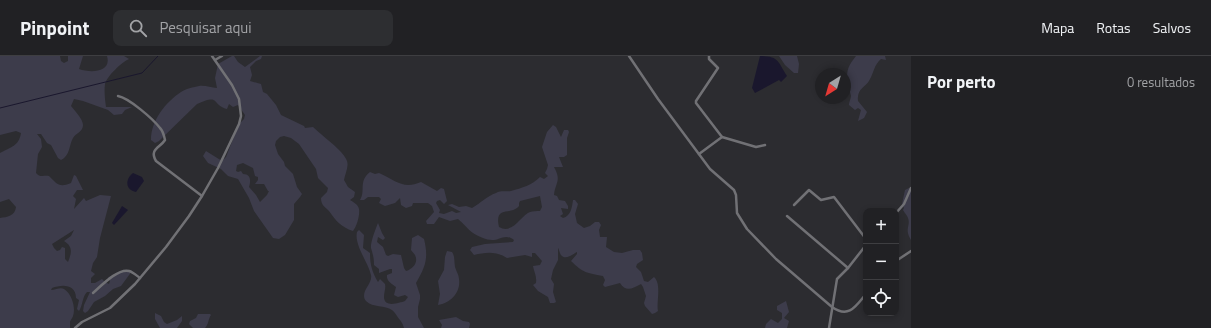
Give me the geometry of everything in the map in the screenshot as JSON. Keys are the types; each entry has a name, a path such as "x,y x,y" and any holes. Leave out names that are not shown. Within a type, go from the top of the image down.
{"street":[{"path":"75,328 82,322 110,308 127,293 166,247 202,196 218,168 239,124 241,116 239,99 212,56"},
{"path":"215,60 222,56"},
{"path":"629,56 658,99 713,172 734,190 736,195 737,213 747,229 776,259 832,307 840,312 846,313 855,307 863,298"},
{"path":"709,56 718,68 696,101 696,104 722,137 756,147 765,145"},
{"path":"118,96 123,97 146,115 162,131 164,140 154,153 156,161 202,196"},
{"path":"699,154 722,137"},
{"path":"899,210 904,204 911,188"},
{"path":"794,205 809,190 821,200 834,197 863,235"},
{"path":"787,216 848,268"},
{"path":"829,328 837,279 863,249"},
{"path":"899,259 911,251"},
{"path":"94,293 113,276 125,270 140,278"}],"shaded area":[{"path":"0,56 60,56 61,61 64,63 68,61 68,56 83,56 79,69 89,71 103,69 108,62 107,56 124,56 129,59 119,66 106,81 105,96 106,107 132,107 125,110 122,114 114,115 108,110 74,99 71,106 82,120 83,127 81,131 73,138 68,153 61,160 58,158 51,145 47,143 41,134 37,134 41,139 42,147 38,154 36,173 41,176 49,176 56,183 61,185 71,183 74,175 76,176 83,190 77,190 73,196 76,199 74,209 84,198 86,201 100,195 111,196 100,238 97,257 93,263 91,271 95,274 91,278 91,283 95,283 102,279 109,284 110,281 108,277 127,270 132,271 121,286 113,289 105,296 94,302 85,313 83,311 84,305 90,292 85,294 79,311 77,309 79,300 76,298 74,290 68,286 52,288 51,290 61,288 64,289 73,301 74,313 70,322 70,328 0,328 0,218 12,214 16,207 9,199 0,202 0,153 16,143 21,133 16,131 0,135","holes":["74,230 71,236 64,241 67,243 71,251 68,262 65,259 65,248 62,247 57,251 52,244"]},
{"path":"234,56 238,62 245,67 262,56 261,59 256,61 250,67 252,75 250,81 261,84 263,92 267,94 276,105 281,115 304,126 305,128 313,127 342,153 347,161 344,180 348,187 355,192 354,197 350,200 357,204 359,209 358,220 353,231 345,228 339,223 324,206 321,198 327,192 328,188 318,178 316,169 299,144 291,138 284,136 280,137 276,141 275,145 285,166 293,174 297,187 302,194 294,204 294,220 285,235 279,239 273,238 254,211 249,198 238,179 228,176 221,169 208,163 203,156 206,151 222,161 226,157 239,124 244,119 245,115 238,105 233,107 229,104 227,109 213,100 197,104 159,141 155,143 151,140 154,125 160,112 175,96 185,90 199,86 217,88 215,78 218,64","holes":["243,163 253,168 255,176 258,177 255,184 264,184 269,191 260,202 249,187 250,180 248,175 243,174 241,171 236,171 237,165"]},
{"path":"760,56 775,59 780,64 787,76 781,82 779,80 755,93 752,88"},
{"path":"779,56 797,56 799,64 798,73 794,73 785,65"},
{"path":"856,56 885,56 886,60 881,59 879,61 875,66 868,82 860,90 858,101 867,112 864,118 858,121 861,110 858,108 855,110 849,105 851,104 851,68 849,68"},
{"path":"553,125 556,127 561,137 564,130 568,130 569,132 567,138 567,155 564,157 559,157 563,167 554,167 558,179 554,195 557,196 559,200 565,201 568,206 568,209 561,208 563,214 560,216 563,218 568,215 571,211 573,200 575,200 578,204 575,214 577,223 584,228 595,222 599,222 601,225 599,230 600,237 607,237 606,247 614,252 622,253 640,250 643,260 637,264 636,267 641,272 644,281 648,282 654,277 658,284 658,311 655,313 652,314 645,306 644,303 646,296 641,284 630,289 625,288 620,283 605,287 603,285 605,280 603,276 586,272 571,261 577,252 570,256 564,257 558,248 558,260 553,270 551,279 554,284 553,292 556,302 550,303 548,297 538,291 533,285 536,283 536,276 533,266 540,265 542,261 535,253 532,253 532,257 525,255 507,258 499,254 491,253 474,255 470,250 472,247 485,244 513,242 514,240 511,238 505,237 492,240 478,236 458,219 450,221 439,217 434,224 427,224 426,221 434,212 432,206 428,203 413,203 412,206 406,208 401,205 400,198 395,203 385,206 379,203 381,199 379,197 368,197 364,200 360,200 362,197 364,179 370,172 375,174 379,173 404,185 421,182 437,191 441,188 444,189 447,201 444,204 440,200 437,201 436,203 440,210 439,213 444,214 452,211 456,213 461,212 448,205 452,204 459,207 466,206 472,208 498,192 519,189 540,177 544,179 548,176 545,173 548,165 542,147 547,132","holes":["540,196 542,207 540,211 527,214 513,227 504,229 499,227 498,220 501,213 516,209 519,206 520,201"]},
{"path":"133,173 142,177 144,181 136,192 132,191 127,184 130,175"},
{"path":"911,187 911,240 908,233 908,217 903,210 904,208 902,204 905,190"},
{"path":"122,206 128,210 114,225 112,223"},
{"path":"378,223 385,238 383,240 378,237 377,242 383,247 386,255 401,255 406,271 413,267 416,261 415,255 411,250 412,238 418,235 424,239 426,257 422,272 416,283 420,295 418,317 424,328 404,328 395,312 386,307 372,305 364,298 371,275 359,248 357,232 359,230 364,235 363,248 370,253 374,275 378,282 380,279 385,284 384,297 386,303 396,304 405,301 408,297 405,295 398,297 394,295 396,287 387,279 387,275 392,273 392,269 379,273 379,269 374,265 371,246"},
{"path":"447,251 452,252 454,255 455,267 459,276 459,284 457,292 451,299 438,305 440,294 438,281 444,270"},
{"path":"786,301 789,312 784,318 789,321 787,328 765,328 766,324 771,319 778,323 782,319 782,313 777,310 777,306"},
{"path":"155,313 161,316 167,324 182,316 182,321 177,328 160,328 155,319"},
{"path":"198,314 211,315 205,328 193,328 189,324 190,321 196,318"},
{"path":"456,317 463,321 469,322 469,328 441,328 442,325 439,320"}],"waterway":[{"path":"0,108 142,73 158,56"}]}
